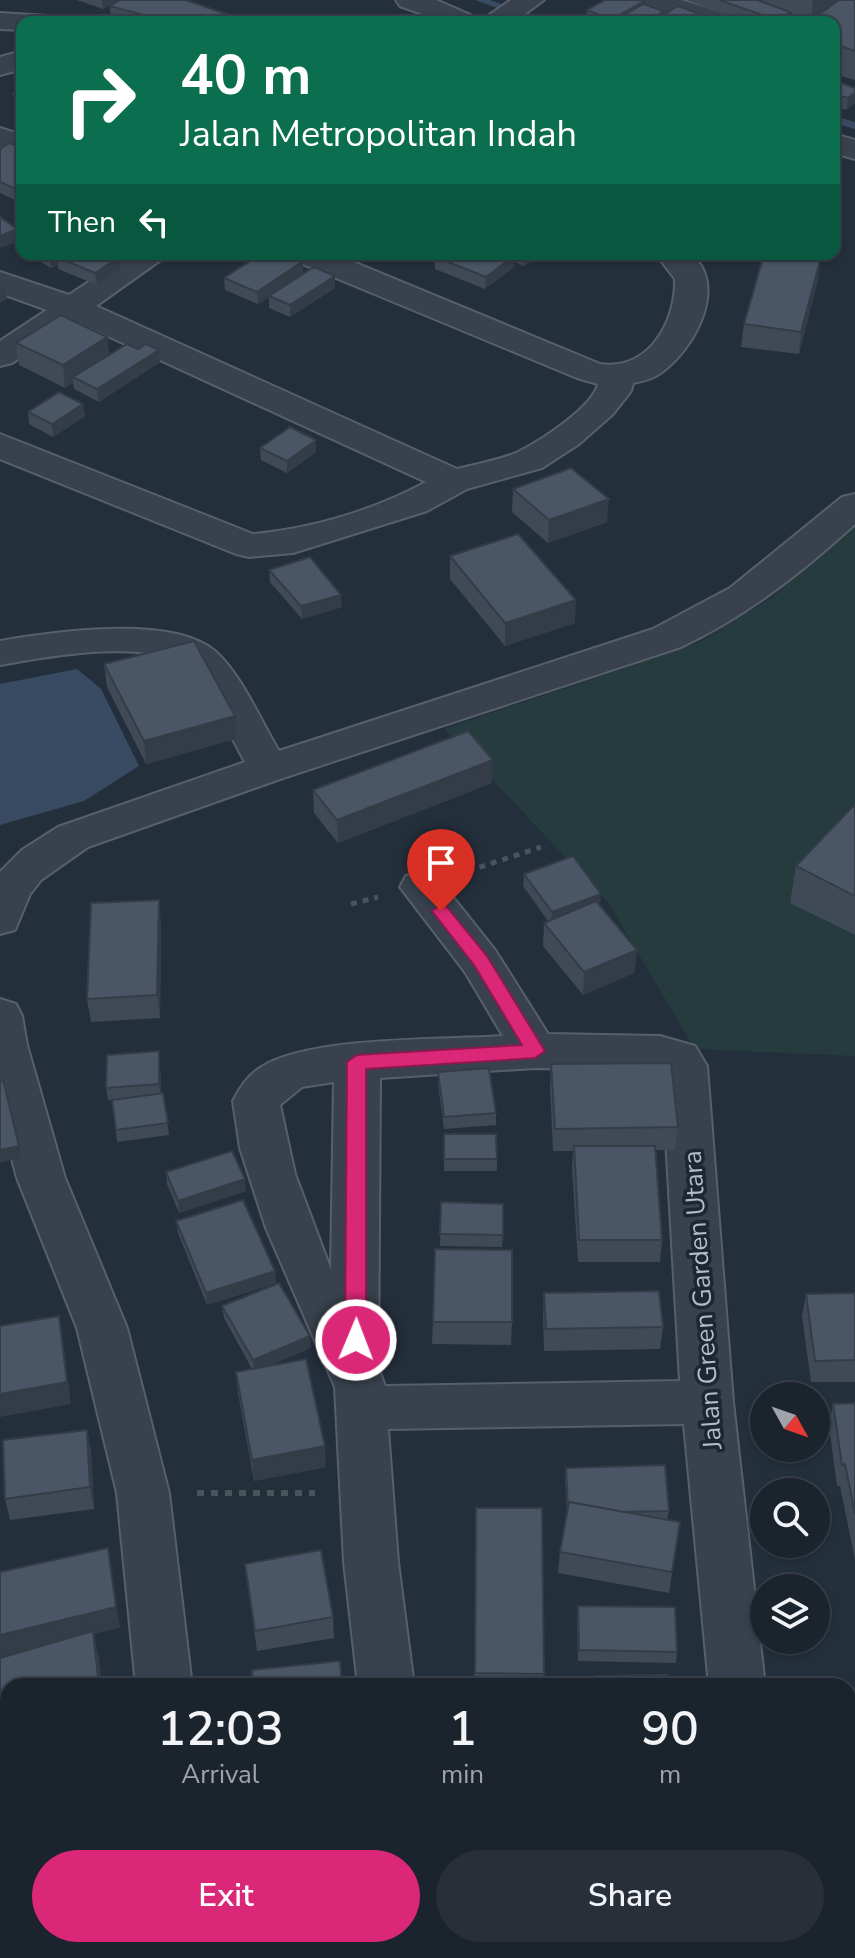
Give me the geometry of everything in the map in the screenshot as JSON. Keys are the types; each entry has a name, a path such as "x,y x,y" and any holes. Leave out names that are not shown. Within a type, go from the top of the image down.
{"street":[{"path":"410,0 454,16"},
{"path":"652,0 704,16"},
{"path":"0,356 144,260"},
{"path":"321,260 589,371 617,376 652,364 675,340 687,316 690,278 688,269 678,260"},
{"path":"0,282 73,308 454,481"},
{"path":"0,445 18,455 249,546 293,542 414,503 454,481 529,460 567,437 601,407 614,391 617,376"},
{"path":"0,919 13,884 30,864 56,846 110,823 269,768 667,638 707,621 765,584 855,505"},
{"path":"0,653 51,644 139,642 183,650 203,661 269,768"},
{"path":"359,1389 319,1299 274,1178 256,1101 274,1081 293,1071 357,1062 526,1052 480,961 421,887"},
{"path":"0,1016 4,1045 41,1178 102,1328 143,1493 163,1678"},
{"name":"Jalan Green Garden Utara","path":"526,1052 660,1053 679,1058 684,1066 707,1402 736,1678"},
{"path":"357,1062 359,1389 371,1562 385,1678"},
{"path":"359,1389 707,1402"}],"path":[{"path":"421,887 541,847"},
{"path":"143,1493 368,1493"}],"green space":[{"path":"855,524 855,1056 695,1049 607,901 444,729 698,643 773,597"}],"water":[{"path":"77,669 101,689 139,766 84,801 0,825 0,684"}],"building":[{"path":"120,0 186,0 232,16 148,16 110,6"},
{"path":"605,0 646,0 618,16 601,16 587,10"},
{"path":"719,0 757,0 790,12 784,16 765,16"},
{"path":"839,0 855,0 855,51 840,46 840,16 817,16"},
{"path":"643,4 664,11 656,16 623,16"},
{"path":"678,6 700,14 697,16 662,16"},
{"path":"840,82 855,88 855,93 848,98 840,96"},
{"path":"10,143 16,146 16,189 0,182 0,149"},
{"path":"0,217 16,229 0,236"},
{"path":"64,260 114,260 95,273"},
{"path":"252,260 303,261 257,292 224,278"},
{"path":"443,260 508,260 486,277"},
{"path":"762,260 820,260 801,332 744,324"},
{"path":"314,267 335,276 290,305 269,296"},
{"path":"61,315 107,337 63,365 16,343"},
{"path":"127,344 138,349 146,344 159,350 97,389 73,377"},
{"path":"59,392 83,404 52,424 28,412"},
{"path":"290,427 316,440 287,461 260,448"},
{"path":"571,468 609,499 549,520 513,489"},
{"path":"518,534 576,600 505,623 450,556"},
{"path":"310,557 341,595 301,606 269,570"},
{"path":"194,641 235,716 144,741 104,664"},
{"path":"468,731 493,760 337,820 313,790"},
{"path":"855,804 855,896 796,866"},
{"path":"573,856 601,894 552,912 524,874"},
{"path":"159,900 157,995 87,999 91,903"},
{"path":"596,901 637,950 584,972 544,923"},
{"path":"159,1051 159,1084 106,1088 107,1055"},
{"path":"671,1063 678,1127 555,1129 551,1064"},
{"path":"489,1068 496,1113 444,1117 438,1072"},
{"path":"3,1080 19,1146 0,1150 0,1081"},
{"path":"163,1093 168,1123 116,1130 112,1100"},
{"path":"444,1134 496,1134 497,1159 444,1159"},
{"path":"574,1146 655,1146 662,1240 579,1240"},
{"path":"232,1151 245,1179 178,1201 166,1172"},
{"path":"243,1200 275,1271 206,1293 176,1221"},
{"path":"441,1202 503,1204 503,1235 440,1234"},
{"path":"435,1249 512,1250 512,1322 433,1322"},
{"path":"279,1283 310,1336 253,1360 222,1306"},
{"path":"659,1291 663,1327 546,1329 544,1293"},
{"path":"855,1293 855,1360 815,1361 806,1294"},
{"path":"59,1316 67,1382 0,1394 0,1326"},
{"path":"306,1359 325,1446 252,1460 236,1372"},
{"path":"855,1403 855,1514 845,1464 842,1465 833,1404"},
{"path":"87,1430 90,1487 5,1499 3,1440"},
{"path":"665,1465 669,1511 621,1512 569,1502 568,1508 566,1468"},
{"path":"569,1502 680,1522 672,1572 560,1552"},
{"path":"476,1508 542,1508 544,1674 475,1673"},
{"path":"108,1548 116,1607 0,1635 0,1572"},
{"path":"321,1550 333,1617 255,1631 245,1564"},
{"path":"578,1606 675,1607 677,1652 579,1650"},
{"path":"93,1631 98,1678 0,1678 0,1658"},
{"path":"340,1661 341,1678 252,1678 252,1670"},
{"path":"667,1675 667,1678 595,1678"}],"waterway":[{"path":"480,0 528,16"},
{"path":"840,121 855,126"}],"route":[{"path":"356,1340 357,1062 535,1051 480,961 441,911"}]}
